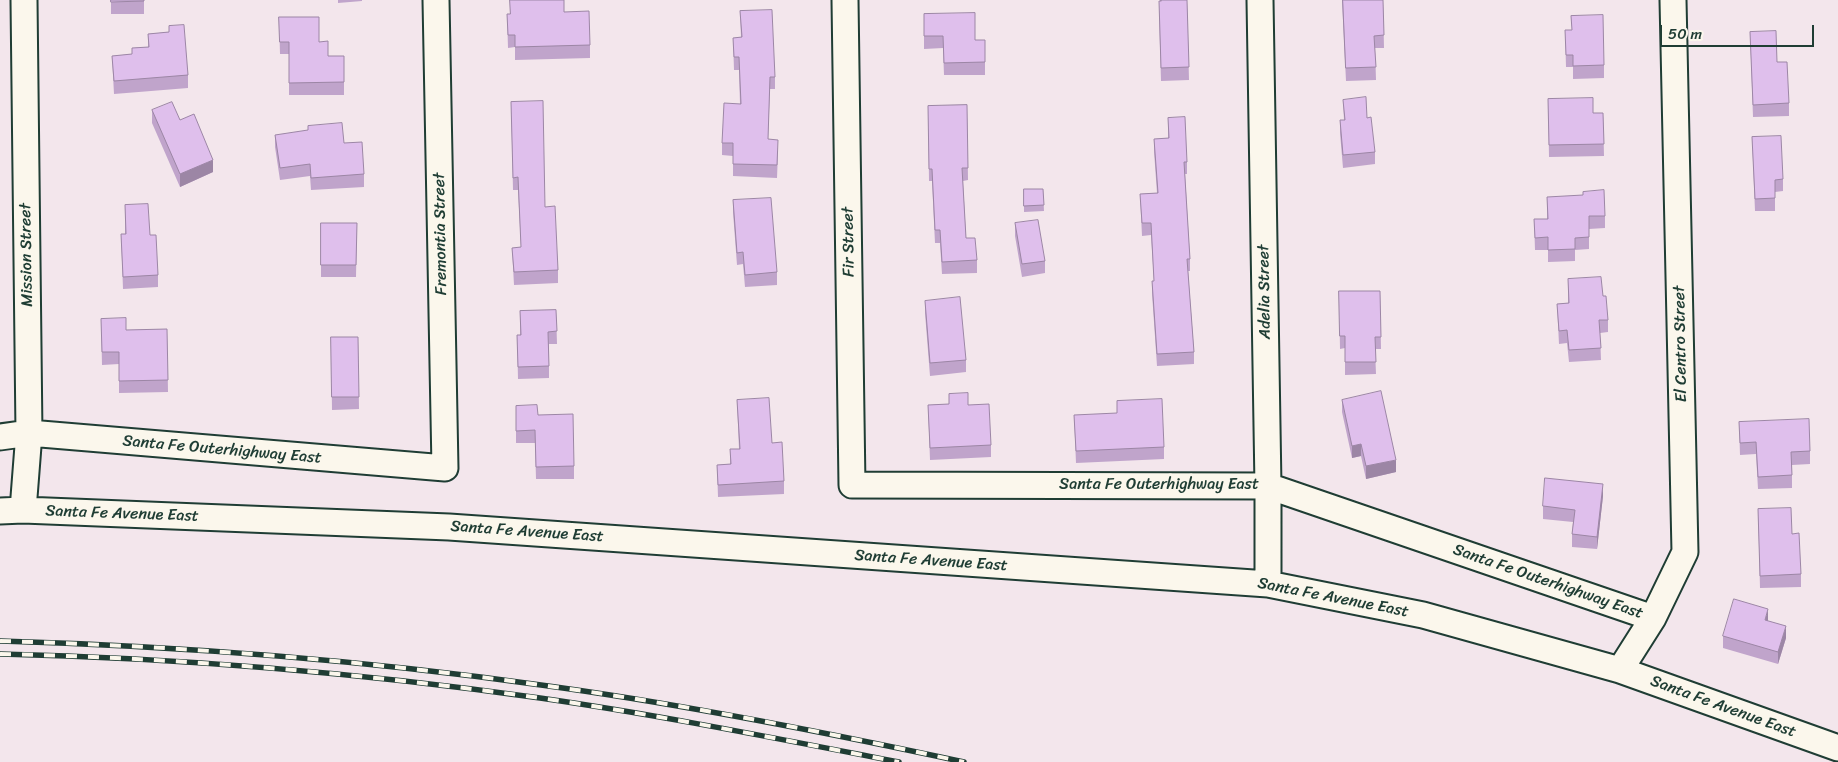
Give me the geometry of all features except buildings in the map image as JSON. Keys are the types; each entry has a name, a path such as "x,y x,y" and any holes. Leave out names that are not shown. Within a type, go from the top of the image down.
{"street":[{"name":"Mission Street","path":"12,511 29,433 24,0"},
{"name":"Fremontia Street","path":"436,0 445,468"},
{"name":"Fir Street","path":"845,0 852,485"},
{"name":"Adelia Street","path":"1260,0 1268,584"},
{"name":"El Centro Street","path":"1620,670 1653,618 1686,552 1673,0"},
{"name":"Santa Fe Outerhighway East","path":"0,437 29,433 445,468"},
{"name":"Santa Fe Outerhighway East","path":"852,485 1268,486 1653,618"},
{"name":"Santa Fe Avenue East","path":"12,511 449,527 1268,584 1423,615 1620,670 1838,748"}],"railway":[{"path":"0,641 136,646 204,651 339,661 474,676 700,710 806,729 964,762"},
{"path":"0,654 136,659 271,668 473,689 630,712 899,762"}]}
